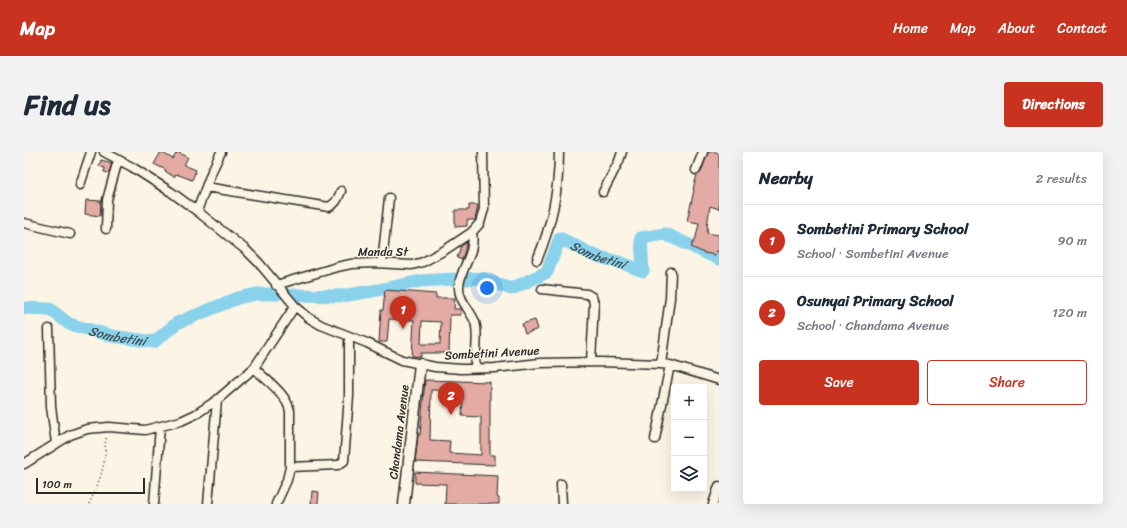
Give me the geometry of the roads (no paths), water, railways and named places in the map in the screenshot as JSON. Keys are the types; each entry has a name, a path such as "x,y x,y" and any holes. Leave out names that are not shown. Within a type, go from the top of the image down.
{"street":[{"path":"80,186 91,152"},
{"name":"Sombetini Avenue","path":"104,152 198,210 246,250 259,263 295,306 309,318 321,325 402,360 435,368 475,368 540,363 591,362 661,364 670,365 719,380"},
{"path":"198,210 206,186 221,152"},
{"name":"Manda St","path":"276,285 351,264 382,263 412,265 423,262 472,232 480,223 484,209 483,152"},
{"path":"537,260 546,236 552,209 556,188 559,152"},
{"path":"603,192 622,152"},
{"path":"696,170 703,152"},
{"path":"106,229 107,200 118,160"},
{"path":"206,186 329,207 338,201 341,190"},
{"path":"382,263 389,198"},
{"path":"24,222 70,234"},
{"path":"472,232 473,244 459,281 459,292 460,297 476,326 475,368"},
{"path":"661,364 670,298 671,272"},
{"path":"542,289 588,294 592,297 594,303 591,362"},
{"path":"25,461 70,435 87,429 109,427 145,430 181,421 196,414 217,400 254,368 295,306"},
{"path":"49,329 51,407 56,443"},
{"path":"290,467 338,465 344,461 349,396 349,336"},
{"name":"Chandama Avenue","path":"404,504 420,364"},
{"path":"655,439 670,365"},
{"path":"254,368 288,404 290,417 290,467 287,480 276,504"},
{"path":"208,504 217,400"},
{"path":"154,504 160,427"},
{"path":"561,484 562,504"},
{"path":"713,504 719,486"}],"waterway":[{"name":"Sombetini","path":"467,279 481,278 511,289 547,272 560,238 593,255 622,263 643,271 641,238 665,234 719,259"},
{"name":"Sombetini","path":"293,295 342,296 421,281 454,279"},
{"name":"Sombetini","path":"24,308 50,309 69,324 112,336 154,342 177,323 238,298 256,294 277,294"}],"place":[{"name":"Sombetini Primary School","path":"403,329"},
{"name":"Osunyai Primary School","path":"451,415"}]}
